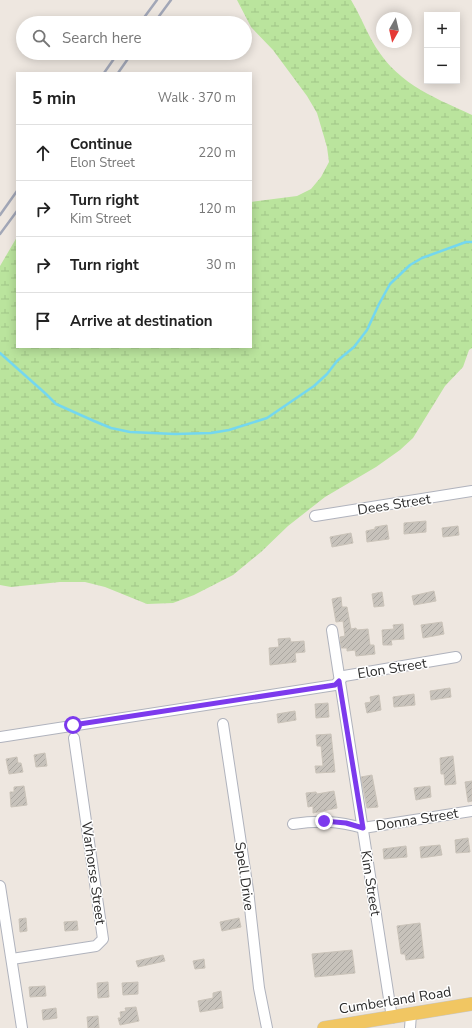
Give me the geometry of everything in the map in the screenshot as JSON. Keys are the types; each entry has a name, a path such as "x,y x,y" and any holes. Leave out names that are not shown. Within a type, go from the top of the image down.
{"main road":[{"name":"Cumberland Road","path":"324,1028 375,1024 392,1018 411,1014 472,1004"}],"street":[{"name":"Dees Street","path":"315,516 472,491"},
{"name":"Kim Street","path":"332,630 392,1018"},
{"name":"Elon Street","path":"0,737 335,685 344,676 456,657"},
{"name":"Spell Drive","path":"223,724 250,904 266,1028"},
{"name":"Warhorse Street","path":"12,960 96,946 103,939 74,738"},
{"name":"Donna Street","path":"363,828 472,811"},
{"path":"293,824 324,821 346,823 363,828"},
{"path":"0,886 22,1028"},
{"path":"410,1028 411,1014"}],"green space":[{"path":"237,0 351,0 376,48 391,67 414,86 427,94 472,115 472,348 469,350 463,367 445,386 413,438 400,450 376,467 325,497 288,526 261,552 233,575 194,595 173,603 147,604 105,587 85,582 60,582 11,587 0,585 0,266 16,239 16,348 252,348 252,202 297,196 311,189 321,177 329,162 327,147 317,113 307,96 273,50 252,28 252,16 245,16"}],"building":[{"path":"426,521 426,532 404,534 404,523"},
{"path":"387,525 389,539 367,542 366,531 375,529 375,527"},
{"path":"458,526 459,535 443,537 442,528"},
{"path":"351,533 353,543 332,547 330,537"},
{"path":"434,591 436,601 414,605 412,596"},
{"path":"382,592 384,606 374,607 372,594"},
{"path":"341,597 342,607 347,607 351,629 368,629 370,645 374,645 375,654 356,656 355,650 347,651 347,648 341,648 340,637 345,636 343,621 336,622 332,599"},
{"path":"442,622 444,634 423,638 421,625"},
{"path":"403,624 404,639 391,640 392,645 383,645 382,630 394,629 393,625"},
{"path":"290,638 291,642 304,641 305,652 295,653 296,662 270,665 269,648 279,647 278,639"},
{"path":"450,688 451,697 431,700 430,691"},
{"path":"414,694 415,705 394,707 393,697"},
{"path":"379,695 381,710 367,713 365,703 371,702 370,697"},
{"path":"328,703 329,717 316,718 315,704"},
{"path":"295,711 296,720 278,723 277,714"},
{"path":"331,734 335,772 316,773 315,766 323,766 321,746 317,746 316,735"},
{"path":"45,753 47,766 36,767 34,755"},
{"path":"453,756 456,784 445,785 444,774 441,774 440,758"},
{"path":"17,757 18,763 21,763 23,772 9,774 6,759"},
{"path":"372,775 378,807 367,808 361,777"},
{"path":"472,781 472,801 468,802 465,782"},
{"path":"24,786 27,805 11,807 10,792 14,792 14,787"},
{"path":"430,786 431,797 416,800 414,788"},
{"path":"334,791 337,808 313,813 313,806 308,807 306,793 316,792 317,794"},
{"path":"468,838 470,852 456,853 455,840"},
{"path":"440,845 442,855 421,858 420,847"},
{"path":"406,846 407,857 384,859 383,849"},
{"path":"26,918 27,931 20,932 19,919"},
{"path":"239,918 241,927 222,931 220,922"},
{"path":"77,921 78,930 65,931 64,922"},
{"path":"420,923 424,958 406,960 405,954 401,954 397,926"},
{"path":"352,950 355,973 315,977 312,954"},
{"path":"163,955 165,961 138,967 136,961"},
{"path":"204,959 205,968 195,969 193,961"},
{"path":"108,982 109,997 98,998 97,983"},
{"path":"138,982 138,994 123,995 122,983"},
{"path":"45,986 46,996 30,997 29,987"},
{"path":"221,991 223,1008 200,1012 198,1001 213,998 213,993"},
{"path":"136,1007 139,1021 120,1025 118,1018 121,1018 120,1012 126,1011 125,1008"},
{"path":"56,1008 57,1018 43,1020 42,1010"},
{"path":"98,1016 99,1028 88,1028 87,1017"}],"waterway":[{"path":"0,353 56,404 111,428 130,432 175,434 211,433 229,430 267,418 314,386 327,374 337,361 354,347 367,330 390,284 410,265 422,258 466,242 472,242"}],"railway":[{"path":"145,16 157,0"},
{"path":"159,16 171,0"},
{"path":"105,72 113,60"},
{"path":"119,72 127,60"},
{"path":"0,215 16,192"},
{"path":"0,234 16,212"}],"route":[{"path":"73,725 335,685 339,681 363,828 346,823 324,821"}]}
